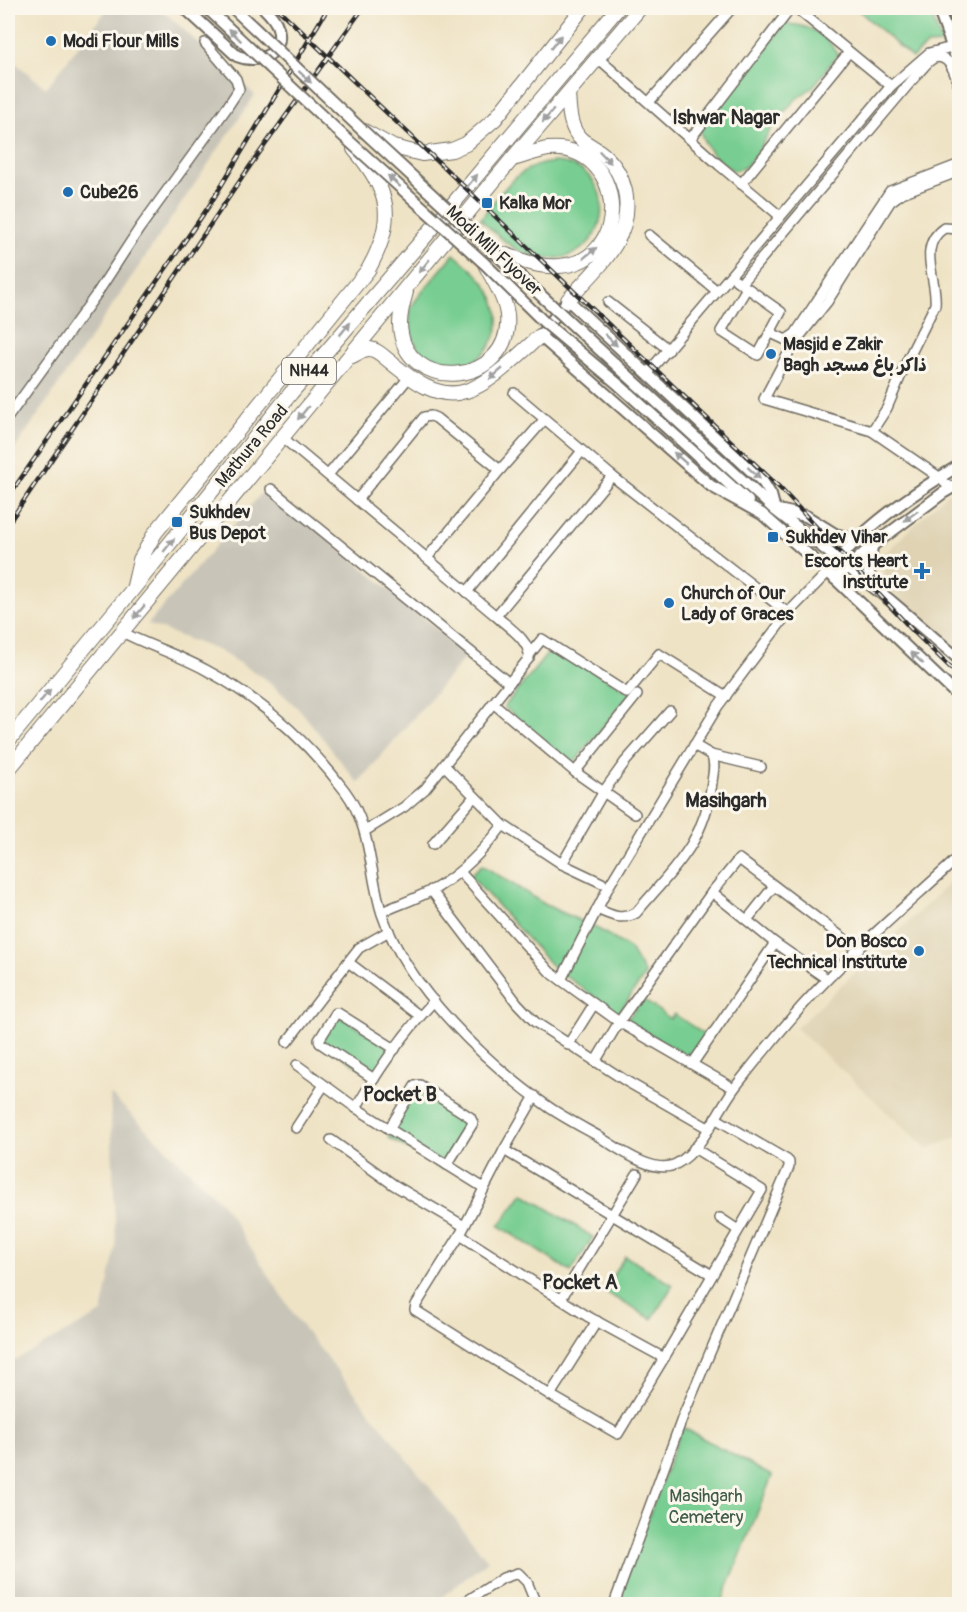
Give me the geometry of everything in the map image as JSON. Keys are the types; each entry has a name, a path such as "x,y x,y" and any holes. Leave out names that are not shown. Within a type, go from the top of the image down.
{"highway":[{"path":"360,128 393,147 408,152 437,153 466,144 495,119 583,8"},
{"name":"Mathura Road","path":"8,741 291,393 618,8"},
{"name":"Mathura Road","path":"8,770 512,159 640,8"},
{"path":"568,93 575,130 582,140 604,155 615,169 625,193 627,210 624,227 617,243 568,300"},
{"path":"133,589 140,560 155,533 368,270 380,249 386,217 383,193 369,167 339,132"},
{"path":"492,250 536,264 561,266 574,263 591,253 604,239 612,214 610,195 603,177 595,166 573,152 547,149 512,159"},
{"path":"407,287 400,324 406,348 427,368 446,374 465,373 491,359 502,343 507,324 504,304 484,263"},
{"path":"347,359 362,351 376,350 433,391 449,394 466,392 487,381 540,336"}],"main road":[{"path":"185,8 237,56 257,61 274,50 278,41 279,31 276,21 264,8"},
{"name":"Modi Mill Flyover","path":"207,8 339,132 484,263 544,322 619,385 762,514"},
{"name":"Modi Mill Flyover","path":"233,8 575,328 775,510 891,601"},
{"path":"938,8 960,68"},
{"path":"952,8 960,29"},
{"path":"960,465 939,477 854,539 835,534 806,516 775,510 771,495 763,482 568,300 540,336 711,486 762,514 960,698"},
{"path":"843,563 872,546 955,486"},
{"path":"831,576 863,534"},
{"path":"872,546 870,584 960,660"}],"street":[{"path":"649,102 732,8"},
{"path":"691,138 791,8"},
{"path":"796,8 891,86"},
{"path":"8,417 239,89 236,79 205,43"},
{"path":"647,374 891,86 930,53 952,47"},
{"path":"741,184 849,52"},
{"path":"598,57 780,216"},
{"path":"731,276 744,286 781,312 758,355 721,331 744,286 919,72 933,58 948,61 960,91"},
{"path":"771,333 786,340 795,334 890,190 960,164"},
{"path":"955,486 872,431 764,399 792,346 827,302 890,202 902,193 960,171"},
{"path":"872,431 887,408 935,305 936,295 930,270 929,253 932,243 945,228 960,229"},
{"path":"649,235 717,291"},
{"path":"608,302 669,350"},
{"path":"328,475 410,376"},
{"path":"514,393 612,476 788,613"},
{"path":"357,500 427,416 436,417 500,470"},
{"path":"427,558 544,420"},
{"path":"283,438 496,616 525,643 530,654"},
{"path":"467,592 582,451"},
{"path":"496,616 612,476"},
{"path":"271,489 509,683"},
{"path":"561,980 597,909 726,696 788,613 831,576"},
{"path":"122,632 203,668 238,688 271,712 347,793 365,831 382,912 389,932 405,962 434,1001 482,1052 552,1109 623,1151 652,1165 664,1167 676,1164 694,1148 735,1088 801,1007 827,979 960,856"},
{"path":"365,831 404,807 425,789 542,639 627,693 659,654 726,696"},
{"path":"575,772 637,695"},
{"path":"493,703 575,772 635,814"},
{"path":"562,864 604,791 625,762 670,711"},
{"path":"694,746 711,755 761,766"},
{"path":"597,909 619,918 629,917 636,913 690,849 701,828 710,801 714,767 711,755"},
{"path":"445,766 503,825 562,864 602,883"},
{"path":"433,844 474,797"},
{"path":"382,912 431,890 460,872 488,846 503,825"},
{"path":"595,1062 619,1022 712,892 739,859 851,944"},
{"path":"460,872 550,972 619,1022 729,1084"},
{"path":"747,920 774,886"},
{"path":"431,890 516,1003 535,1022 595,1062 708,1128"},
{"path":"712,892 775,943 827,979"},
{"path":"286,1042 359,948 389,932"},
{"path":"693,1064 775,943"},
{"path":"348,962 420,1016"},
{"path":"356,1108 395,1049 434,1001"},
{"path":"568,1045 594,1004"},
{"path":"374,1079 320,1043 319,1040 336,1013 395,1049"},
{"path":"297,1065 356,1108 484,1188"},
{"path":"296,1128 324,1085"},
{"path":"389,1129 415,1086 420,1085 470,1116 473,1123 447,1165"},
{"path":"535,1096 462,1231 415,1310 550,1395 618,1434 762,1190 694,1148"},
{"path":"614,1605 683,1416 789,1167 789,1162 786,1160 715,1119"},
{"path":"331,1140 561,1299 664,1358"},
{"path":"504,1150 712,1275"},
{"path":"561,1299 637,1174"},
{"path":"720,1218 738,1230"},
{"path":"550,1395 597,1321"},
{"path":"462,1605 503,1578 518,1573 527,1582 536,1605"}],"shaded area":[{"path":"108,8 160,8 255,95 8,459 8,57 46,88"},
{"name":"Escorts Heart Institute","path":"959,486 959,653 886,586 883,556 944,496"},
{"path":"266,488 468,654 358,783 301,711 267,680 219,651 148,624"},
{"name":"Don Bosco Technical Institute","path":"959,874 959,1136 927,1149 796,1028"},
{"path":"110,1094 222,1203 298,1321 488,1561 433,1604 8,1604 8,1364 102,1313 116,1246"}],"green space":[{"path":"856,8 929,8 942,44 927,45 912,58"},
{"path":"784,24 793,24 815,31 827,40 838,54 813,87 796,99 772,127 758,152 745,167 734,171 713,154 700,131"},
{"path":"555,162 578,168 594,182 601,199 601,218 593,236 579,250 559,258 525,254 498,236 480,219 504,189 520,174 541,164"},
{"path":"454,254 478,275 489,290 497,311 497,331 489,347 476,359 461,366 444,366 428,359 415,343 410,317 413,304"},
{"path":"553,647 631,693 572,765 504,707"},
{"path":"482,865 546,905 600,930 630,949 645,975 618,1014 552,966 470,875"},
{"path":"643,999 670,1019 674,1014 705,1035 691,1058 626,1021"},
{"path":"337,1014 396,1052 376,1079 321,1042"},
{"path":"418,1087 471,1121 441,1169 388,1137"},
{"path":"523,1193 593,1237 571,1272 499,1226"},
{"path":"625,1256 673,1285 652,1319 603,1291"},
{"name":"Masihgarh Cemetery","path":"682,1427 772,1476 721,1604 616,1604"}],"railway":[{"path":"277,8 780,488 913,631 960,677"},
{"path":"8,497 209,206 328,8"},
{"path":"8,524 250,166 363,8"}],"place":[{"name":"Modi Flour Mills","path":"51,41"},
{"name":"Cube26","path":"68,192"},
{"name":"Kalka Mor","path":"487,203"},
{"name":"Masjid e Zakir Bagh ذاکر باغ مسجد","path":"771,354"},
{"name":"Sukhdev Bus Depot","path":"177,522"},
{"name":"Sukhdev Vihar","path":"773,537"},
{"name":"Escorts Heart Institute","path":"922,571"},
{"name":"Church of Our Lady of Graces","path":"669,603"},
{"name":"Don Bosco Technical Institute","path":"919,951"}],"district":[{"name":"Ishwar Nagar","path":"726,117"},
{"name":"Masihgarh","path":"726,800"},
{"name":"Pocket B","path":"400,1094"},
{"name":"Pocket A","path":"580,1282"}]}
